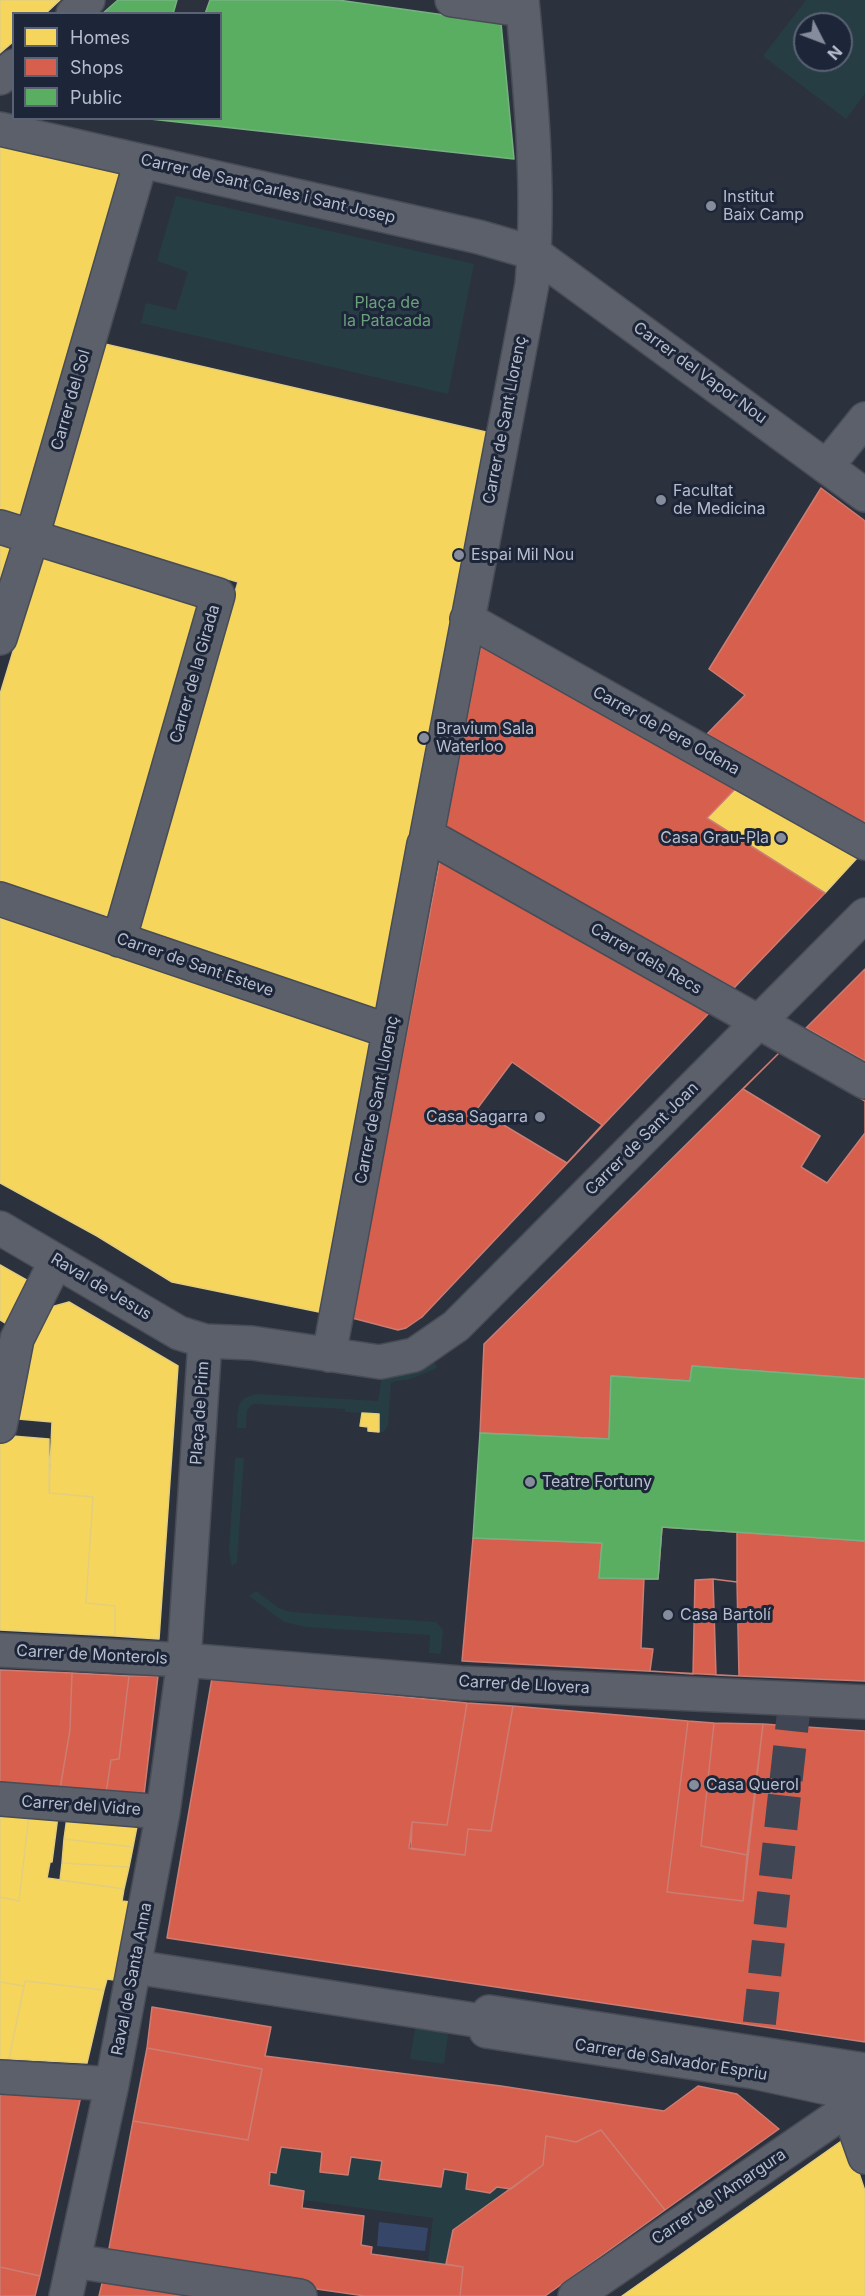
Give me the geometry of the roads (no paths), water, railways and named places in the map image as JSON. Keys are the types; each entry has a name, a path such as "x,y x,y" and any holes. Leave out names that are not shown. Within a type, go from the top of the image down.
{"street":[{"path":"75,12 88,0"},
{"path":"452,0 523,5"},
{"name":"Carrer de Sant Llorenç","path":"329,1355 532,284 534,254 533,123 523,5"},
{"path":"0,78 12,68"},
{"name":"Carrer de Sant Carles i Sant Josep","path":"0,129 479,237 534,254"},
{"name":"Carrer del Sol","path":"0,638 32,537 141,161"},
{"name":"Carrer del Vapor Nou","path":"534,254 865,495"},
{"path":"827,466 865,419"},
{"path":"0,527 32,537"},
{"name":"Carrer de la Girada","path":"32,537 218,595 120,940"},
{"name":"Carrer de Pere Odena","path":"467,620 865,843"},
{"name":"Carrer dels Recs","path":"426,840 865,1082"},
{"name":"Carrer de Sant Esteve","path":"0,899 390,1031"},
{"name":"Carrer de Sant Joan","path":"414,1355 456,1326 865,915"},
{"name":"Raval de Jesus","path":"0,1228 179,1333 205,1341"},
{"path":"0,1426 8,1334 56,1261"},
{"name":"Plaça de Prim","path":"184,1660 205,1341 252,1343 380,1362 414,1355"},
{"name":"Carrer de Monterols","path":"0,1650 184,1660"},
{"name":"Carrer de Llovera","path":"184,1660 461,1683 865,1702"},
{"name":"Raval de Santa Anna","path":"66,2296 135,1967 163,1812 184,1660"},
{"name":"Carrer del Vidre","path":"0,1799 163,1812"},
{"name":"Carrer de Salvador Espriu","path":"135,1967 488,2022"},
{"name":"Carrer de Salvador Espriu","path":"860,2102 753,2072 486,2031 489,2012 865,2070"},
{"path":"0,2077 112,2084"},
{"path":"860,2102 865,2157"},
{"name":"Carrer de l'Amargura","path":"575,2296 860,2102"},
{"path":"74,2261 300,2296"}],"water":[{"path":"379,2222 428,2228 425,2251 377,2246"}],"tunnel":[{"path":"754,2072 795,1699"}],"place":[{"name":"Institut Baix Camp","path":"711,206"},
{"name":"Facultat de Medicina","path":"661,500"},
{"name":"Espai Mil Nou","path":"459,555"},
{"name":"Bravium Sala Waterloo","path":"424,738"},
{"name":"Casa Grau-Pla","path":"781,838"},
{"name":"Casa Sagarra","path":"540,1117"},
{"name":"Teatre Fortuny","path":"530,1482"},
{"name":"Casa Bartolí","path":"668,1615"},
{"name":"Casa Querol","path":"694,1785"}],"park label":[{"name":"Plaça de la Patacada","path":"387,312"}]}
